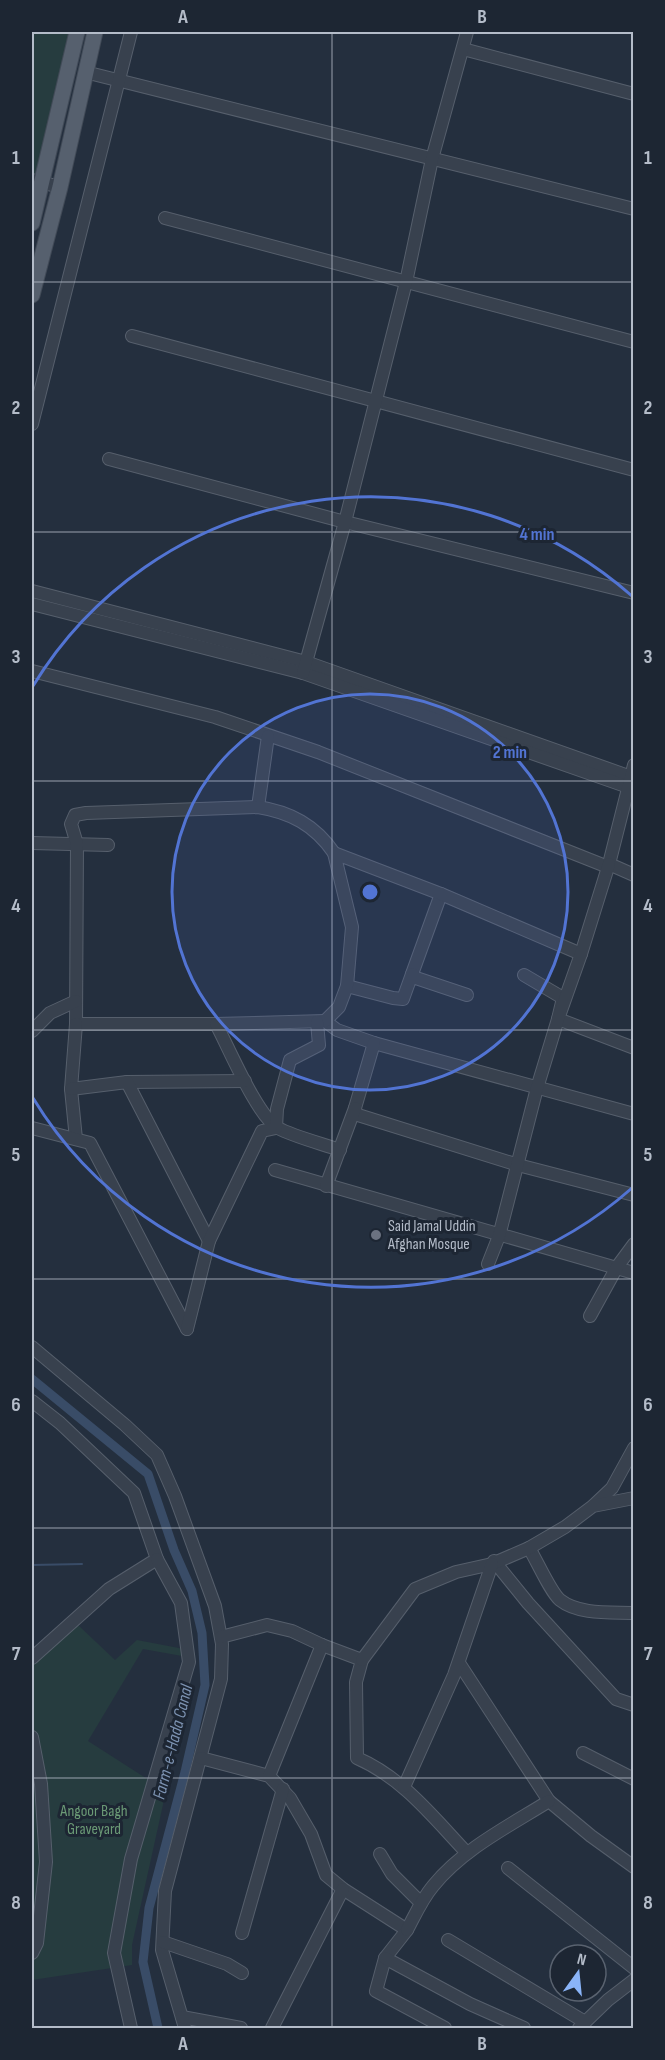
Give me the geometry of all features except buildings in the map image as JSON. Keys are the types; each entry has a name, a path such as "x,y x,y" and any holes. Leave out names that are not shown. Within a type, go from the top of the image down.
{"main road":[{"path":"32,223 37,182 77,32"},
{"path":"32,296 60,187 95,32"}],"street":[{"path":"32,424 131,32"},
{"path":"304,667 345,522 406,282 432,159 467,32"},
{"path":"464,49 633,94"},
{"path":"85,72 633,209"},
{"path":"37,182 60,187"},
{"path":"165,218 633,342"},
{"path":"132,336 633,470"},
{"path":"109,459 345,522 633,593"},
{"path":"32,591 304,667 632,779 581,954 537,1088 499,1236 488,1264"},
{"path":"32,604 304,667"},
{"path":"32,671 215,717 393,780 464,812 633,875"},
{"path":"258,807 268,736"},
{"path":"76,1139 71,1089 76,1024 77,844 71,824 75,815 258,807 289,814 309,825 334,853 441,894 581,954"},
{"path":"32,843 108,845"},
{"path":"276,1128 277,1109 290,1060 319,1045 321,1021 339,1007 346,986 352,927 334,853"},
{"path":"346,986 403,999 441,894"},
{"path":"412,974 416,978 467,995"},
{"path":"524,975 563,998 558,1019"},
{"path":"32,1031 50,1013 75,1001"},
{"path":"558,1019 633,1048"},
{"path":"76,1024 321,1021 337,1030 374,1043 633,1114"},
{"path":"216,1024 245,1081 249,1094 276,1128"},
{"path":"326,1186 355,1108 374,1043"},
{"path":"71,1089 127,1082 245,1081"},
{"path":"127,1082 209,1240"},
{"path":"355,1108 358,1114 518,1165 633,1196"},
{"path":"32,1128 90,1143 187,1329 209,1240 262,1131 276,1128 340,1150"},
{"path":"275,1170 633,1273"},
{"path":"590,1316 617,1267 633,1244"},
{"path":"32,1347 157,1455 175,1496 215,1606 220,1637 221,1679 165,1891 162,1950 183,2022 241,2028"},
{"path":"32,1401 60,1423 134,1492 157,1559 181,1603 189,1662 131,1859 114,1953 131,2028"},
{"path":"467,1853 404,1787 357,1758 356,1682 362,1660 415,1589 456,1572 493,1562 529,1548 565,1527 612,1488 633,1448"},
{"path":"593,1506 633,1498"},
{"path":"529,1548 558,1599 570,1606 595,1612 633,1613"},
{"path":"32,1658 110,1589 157,1559"},
{"path":"404,1787 459,1663 493,1562"},
{"path":"493,1562 616,1700 633,1705"},
{"path":"220,1637 267,1625 292,1631 362,1660"},
{"path":"269,1776 322,1645"},
{"path":"459,1663 549,1801 633,1867"},
{"path":"32,1737 41,1784 46,1862 38,1942 32,1953"},
{"path":"582,1753 633,1779"},
{"path":"201,1758 269,1776 283,1790 311,1834 326,1875 343,1889 407,1930"},
{"path":"242,1933 283,1790"},
{"path":"445,2028 376,1991 385,1958 407,1930 434,1885 467,1853 549,1801"},
{"path":"380,1854 393,1874 422,1903"},
{"path":"508,1868 633,1968"},
{"path":"272,2028 343,1889"},
{"path":"448,1940 582,2025 633,1980"},
{"path":"163,1942 227,1964 242,1973"},
{"path":"385,1958 470,2004 524,2028"}],"green space":[{"path":"34,32 74,32 32,197 32,43"},
{"name":"Angoor Bagh Graveyard","path":"78,1625 115,1660 137,1640 184,1649 182,1656 143,1649 88,1741 166,1791 132,1945 132,1965 32,1980 32,1662"}],"waterway":[{"name":"Farm-e-Hada Canal","path":"32,1379 148,1474 174,1550 192,1591 202,1633 205,1685 149,1908 143,1962 158,2028"},
{"path":"32,1565 82,1564"}],"place":[{"name":"Said Jamal Uddin Afghan Mosque","path":"376,1235"}]}
